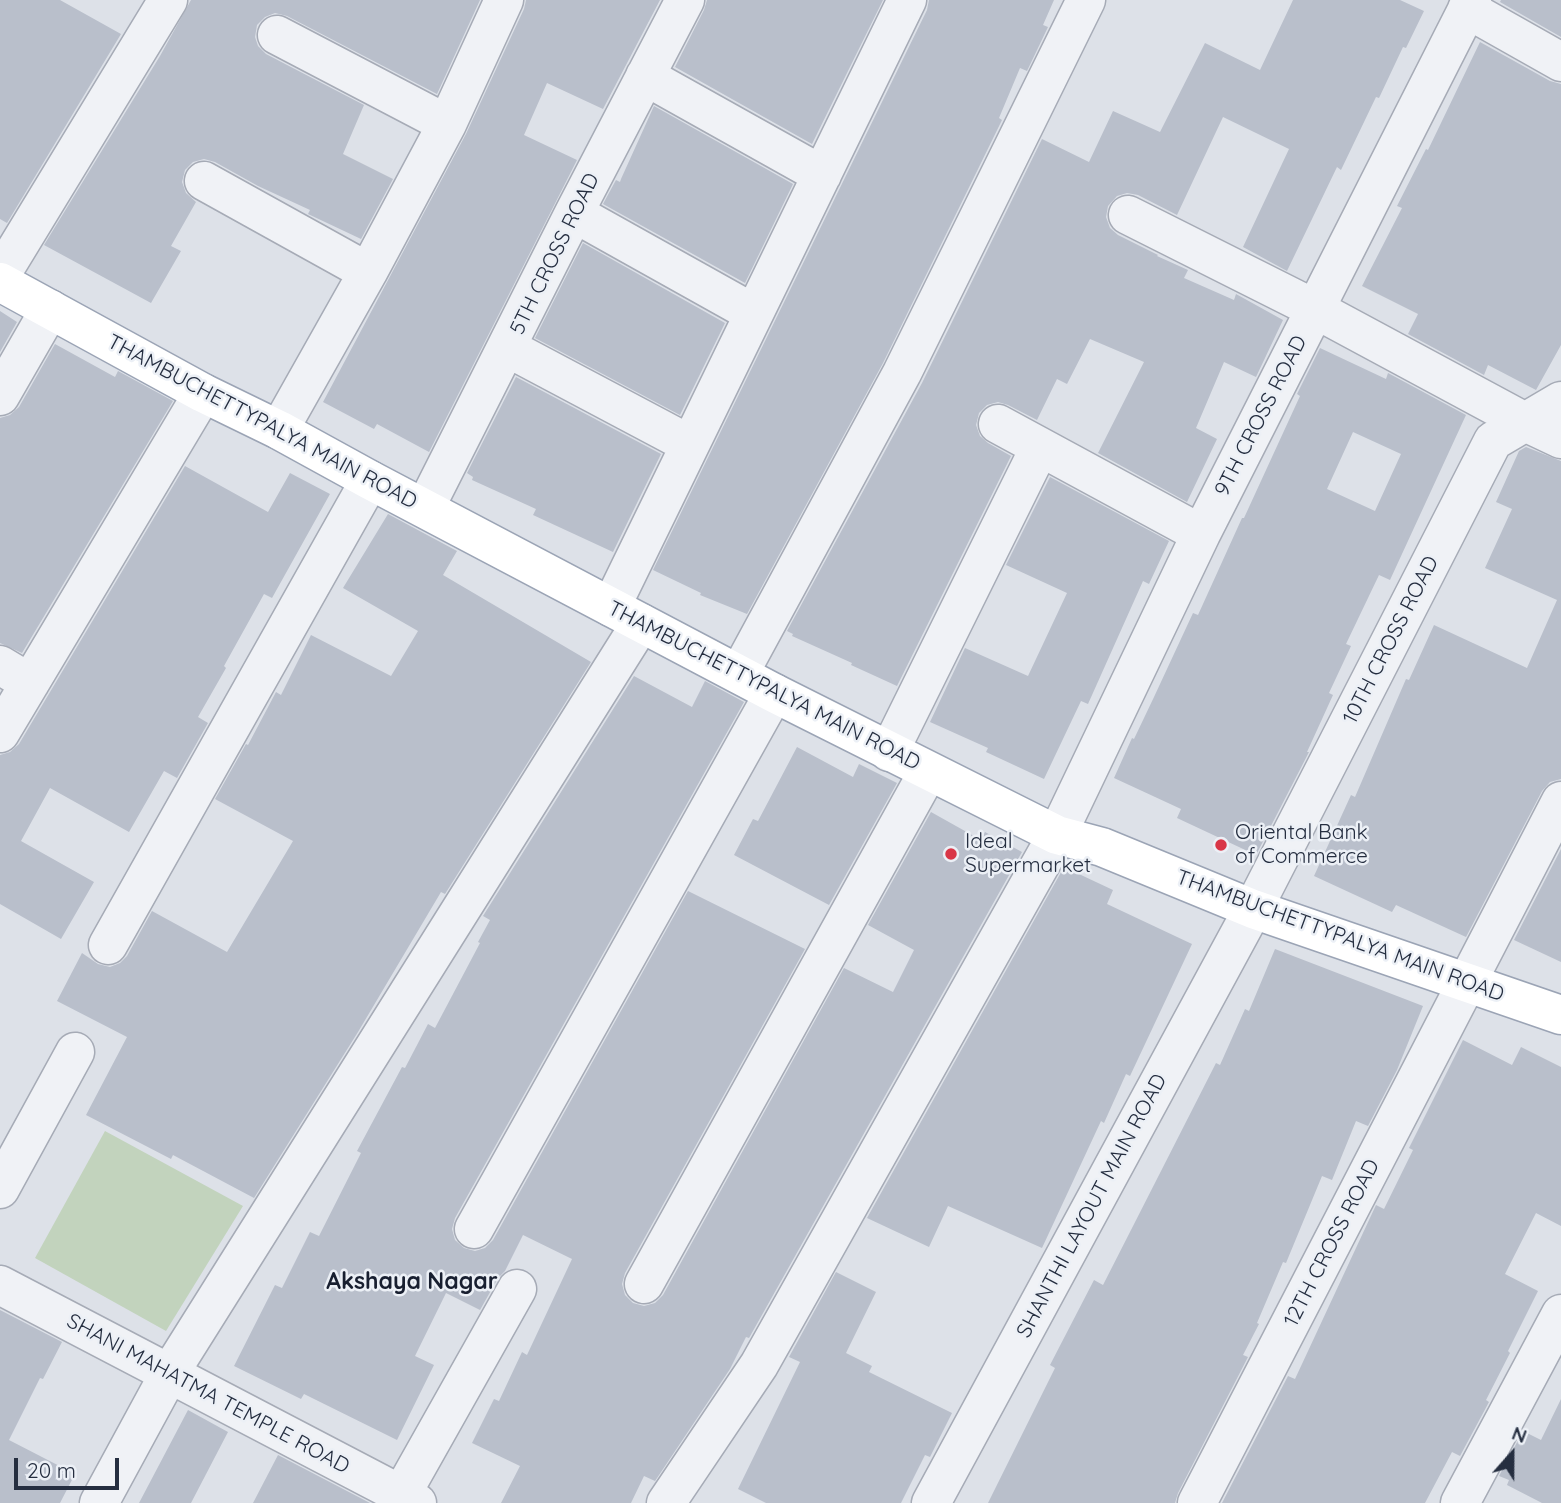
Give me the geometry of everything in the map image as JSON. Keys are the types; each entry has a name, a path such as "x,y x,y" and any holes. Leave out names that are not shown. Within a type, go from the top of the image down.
{"main road":[{"name":"THAMBUCHETTYPALYA MAIN ROAD","path":"0,282 203,393 279,430 774,693 1057,835 1102,846 1253,909 1561,1015"}],"street":[{"path":"0,276 168,0"},
{"path":"279,430 447,124 504,0"},
{"name":"5TH CROSS ROAD","path":"425,508 685,0"},
{"path":"100,1503 169,1374 626,615 689,444 908,0"},
{"path":"739,674 902,373 1086,0"},
{"path":"1469,5 1561,62"},
{"name":"9TH CROSS ROAD","path":"666,1503 759,1365 1057,835 1201,534 1469,5"},
{"path":"277,35 447,124"},
{"path":"645,76 822,175"},
{"path":"204,181 368,272"},
{"path":"574,214 753,313"},
{"path":"1128,215 1315,309 1561,439"},
{"path":"0,396 50,309"},
{"path":"508,348 689,444"},
{"path":"0,733 15,674 203,393"},
{"name":"10TH CROSS ROAD","path":"1253,909 1493,441 1561,401"},
{"path":"998,424 1201,534"},
{"path":"889,752 1040,447"},
{"path":"108,945 370,480"},
{"path":"474,1229 774,693"},
{"path":"644,1284 928,772"},
{"name":"12TH CROSS ROAD","path":"1197,1503 1561,801"},
{"name":"SHANTHI LAYOUT MAIN ROAD","path":"931,1503 1253,909"},
{"path":"0,1189 75,1052"},
{"name":"SHANI MAHATMA TEMPLE ROAD","path":"0,1285 395,1497"},
{"path":"395,1497 517,1289"},
{"path":"1460,1503 1561,1314"}],"green space":[{"path":"105,1131 243,1206 166,1331 35,1258"}],"building":[{"path":"0,0 60,0 121,34 7,223 0,219"},
{"path":"191,0 480,0 437,94 287,16 275,13 265,17 257,25 255,37 258,46 266,54 364,105 343,154 393,179 361,239 308,214 310,210 215,162 204,159 193,162 185,170 182,182 186,193 196,202 171,246 181,251 151,303 44,245 160,56"},
{"path":"526,0 660,0 603,109 547,83 524,135 577,160 429,452 377,424 374,429 323,402 466,134"},
{"path":"707,0 883,0 812,144 675,67"},
{"path":"929,0 1054,0 1043,25 1048,27 1027,71 1020,68 999,118 1002,120 883,363 747,614 700,595 701,593 653,570 927,10"},
{"path":"1293,0 1400,0 1424,11 1406,48 1403,47 1379,98 1376,97 1341,170 1337,167 1287,271 1243,247 1289,149 1223,117 1177,215 1138,195 1127,193 1117,196 1108,206 1106,217 1110,228 1157,256 1188,270 1184,278 1234,300 1236,294 1283,320 1256,377 1224,362 1196,428 1217,439 1187,502 1098,453 1144,362 1090,339 1067,384 1057,379 1037,420 998,402 987,405 979,413 976,425 980,436 1011,456 897,686 792,636 793,634 787,631 922,383 1042,139 1089,162 1113,111 1160,132 1205,43 1260,70"},
{"path":"1561,0 1561,37 1500,2"},
{"path":"1480,42 1550,81 1561,84 1561,345 1536,390 1488,365 1484,375 1408,334 1418,314 1362,286 1402,208 1397,206 1426,149 1428,150"},
{"path":"654,106 793,184 745,283 603,204 616,180 620,182"},
{"path":"583,243 725,323 680,415 535,338"},
{"path":"0,311 17,322 0,352"},
{"path":"55,344 115,377 118,371 173,401 22,653 0,643 0,418 10,415 19,407"},
{"path":"1320,348 1386,379 1388,373 1466,415 1390,580 1379,575 1346,644 1351,646 1329,693 1333,695 1309,752 1256,855 1177,818 1181,809 1114,778 1193,613 1198,615 1300,396 1297,394","holes":["1353,432 1401,454 1375,511 1327,489"]},
{"path":"516,377 661,454 613,552 533,515 536,509 472,480 473,477 467,473"},
{"path":"1526,447 1561,461 1561,779 1550,782 1542,791 1466,937 1396,905 1392,912 1314,876 1351,795 1355,797 1406,679 1409,680 1434,625 1527,668 1557,600 1485,568 1512,509 1496,502 1519,451"},
{"path":"185,466 268,512 290,473 330,494 272,598 264,594 224,666 226,668 198,717 208,723 177,778 164,771 129,832 50,788 21,841 94,882 61,939 0,904 0,755 10,752 19,744"},
{"path":"1050,477 1169,541 1149,584 1143,581 1088,704 1081,701 1044,779 986,752 988,748 930,722 965,648 1028,676 1067,593 1006,565"},
{"path":"388,514 457,551 443,575 591,662 445,894 441,892 358,1032 254,1198 173,1155 171,1159 86,1115 127,1037 57,1001 82,953 98,964 110,967 120,963 127,956 152,911 227,952 293,841 215,799 276,692 281,695 311,635 391,676 418,631 343,588"},
{"path":"634,676 692,707 705,681 744,702 455,1218 452,1229 455,1240 464,1248 475,1251 485,1248 493,1240 688,891 805,949 625,1273 622,1284 625,1295 633,1303 644,1306 655,1303 663,1295 844,968 893,992 914,950 868,925 931,812 981,840 985,832 1022,852 749,1338 746,1337 730,1369 655,1481 644,1476 631,1503 501,1503 520,1466 472,1443 494,1399 499,1401 522,1352 527,1355 572,1259 523,1235 505,1271 498,1278 480,1310 446,1293 415,1356 434,1365 397,1440 304,1394 301,1399 234,1366 275,1285 282,1288 310,1232 319,1236 361,1153 357,1151 402,1067 405,1068 428,1024 435,1028 490,920 483,916"},
{"path":"797,747 853,777 859,764 897,783 829,905 734,855 753,819 758,821"},
{"path":"1561,849 1561,962 1514,940"},
{"path":"1064,867 1113,890 1107,904 1192,944 1130,1076 1126,1074 1104,1123 1101,1121 1042,1248 948,1206 929,1247 867,1218"},
{"path":"1275,949 1423,1006 1397,1070 1368,1126 1356,1121 1332,1180 1322,1176 1286,1263 1283,1262 1257,1323 1259,1324 1243,1355 1248,1357 1175,1503 988,1503 1055,1368 1050,1365 1094,1280 1103,1285 1216,1063 1220,1065 1245,1009 1249,1011"},
{"path":"1463,1040 1512,1065 1521,1047 1561,1067 1561,1226 1536,1213 1505,1274 1538,1291 1486,1400 1489,1402 1460,1456 1452,1452 1425,1503 1222,1503 1288,1376 1295,1379 1376,1205 1384,1209 1413,1150 1409,1148"},
{"path":"836,1272 876,1292 846,1353 872,1366 869,1372 952,1413 930,1457 925,1455 901,1503 766,1503 738,1489 800,1362 789,1357"},
{"path":"0,1310 62,1342 43,1379 40,1378 9,1440 75,1474 60,1503 0,1503"},
{"path":"1561,1399 1561,1503 1542,1503 1507,1485 1509,1480 1499,1476 1523,1431 1541,1440"},
{"path":"188,1410 228,1432 191,1503 139,1503"},
{"path":"278,1455 370,1503 253,1503"}],"place":[{"name":"Oriental Bank of Commerce","path":"1221,845"},
{"name":"Ideal Supermarket","path":"951,854"}],"district":[{"name":"Akshaya Nagar","path":"412,1282"}]}
